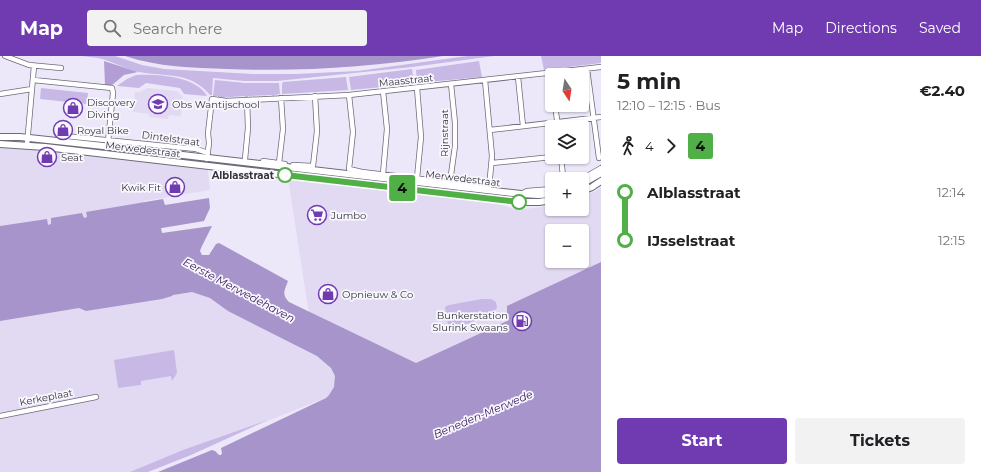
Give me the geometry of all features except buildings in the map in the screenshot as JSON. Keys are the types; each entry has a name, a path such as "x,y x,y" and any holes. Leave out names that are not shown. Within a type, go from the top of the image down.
{"main road":[{"name":"Merwedestraat","path":"0,137 108,144 208,156 237,162 296,167 355,176 489,189 521,194 545,194"},
{"name":"Merwedestraat","path":"0,144 27,145 519,202 545,201"},
{"path":"589,180 601,173"},
{"path":"589,188 601,181"}],"street":[{"path":"5,56 34,66 61,68"},
{"path":"27,145 34,66"},
{"name":"Maasstraat","path":"589,69 601,67"},
{"name":"Maasstraat","path":"208,156 208,133 212,99 226,101 350,95 545,75"},
{"path":"518,77 523,126"},
{"path":"33,80 112,88 113,93 108,144"},
{"path":"485,80 492,163 489,189"},
{"name":"Rijnstraat","path":"450,182 455,146 455,122 451,84"},
{"path":"589,85 599,158"},
{"path":"417,88 421,137 417,178"},
{"path":"0,94 32,89"},
{"path":"383,91 387,129 383,174"},
{"name":"Merwedestraat","path":"350,95 353,132 349,170 450,182 489,189"},
{"name":"Merwedestraat","path":"245,159 279,163 296,167 313,166 317,131 315,96"},
{"path":"279,163 282,129 281,98"},
{"path":"233,169 237,162 245,159 248,128 248,100"},
{"path":"583,120 601,116"},
{"path":"490,130 523,126 545,125"},
{"path":"492,163 545,158"},
{"path":"589,175 601,168"},
{"path":"355,176 362,172"},
{"path":"332,180 334,173"},
{"path":"442,192 443,185"},
{"name":"Merwedestraat","path":"521,194 526,191 545,189"},
{"name":"Kerkeplaat","path":"0,416 96,397"}],"shaded area":[{"path":"82,56 115,56 142,65 164,69 253,74 296,74 358,71 467,56 494,56 412,67 277,81 244,81 213,78 212,95 210,95 202,87 186,78 139,72 103,59"},
{"path":"541,56 601,56 601,63 560,68 545,68 544,70"},
{"path":"104,61 138,72 124,75 111,86 105,85"},
{"path":"479,61 482,77 417,83 416,70"},
{"path":"412,69 414,84 351,90 349,77"},
{"path":"136,75 165,76 185,80 202,89 207,96 184,94 180,88 146,83 139,88 117,86"},
{"path":"346,77 348,90 282,94 283,82"},
{"path":"215,80 245,83 279,83 280,94 273,96 248,96 247,98 244,96 218,98 218,96 213,96"},
{"path":"41,88 88,93 87,104 40,99"},
{"name":"Obs Wantijschool","path":"147,88 177,91 183,97 181,116 169,115 168,119 149,117 149,114 133,112 135,92 140,92"},
{"path":"23,140 207,164 210,190 144,201 152,238 189,286 314,347 331,368 336,377 335,385 328,397 139,472 0,472 0,145"},
{"path":"55,144 227,163 230,166 54,147"},
{"path":"288,178 331,182 502,205 516,210 545,207 545,216 589,216 589,194 601,187 601,278 420,365 309,314"},
{"path":"448,187 507,196 531,197 545,196 545,199 520,199 447,190"},
{"path":"482,299 491,299 496,302 497,308 492,313 454,330 448,326 445,307"},
{"path":"174,350 177,373 172,381 171,376 141,381 141,385 118,388 114,360"},
{"path":"268,420 191,455 148,472 130,472 183,450"}],"water":[{"path":"125,56 443,56 335,68 254,70 176,66 150,63"},
{"path":"209,198 210,208 204,221 161,228 162,233 212,226 201,248 200,251 202,255 209,255 216,244 219,243 288,281 284,294 289,302 416,363 507,321 507,306 601,262 601,472 158,472 212,450 221,455 221,448 326,398 334,387 335,376 331,368 317,356 228,311 210,298 192,292 173,295 162,299 86,311 79,308 0,321 0,226 47,219 48,225 51,224 51,218 82,213 84,218 87,217 86,212 163,199 165,205"}],"bus line":[{"name":"4","path":"285,175 438,191 519,202"}],"place":[{"name":"Obs Wantijschool","path":"158,104"},
{"name":"Discovery Diving","path":"73,108"},
{"name":"Royal Bike","path":"63,130"},
{"name":"Seat","path":"47,157"},
{"name":"Alblasstraat","path":"285,175"},
{"name":"Kwik Fit","path":"175,187"},
{"name":"Jumbo","path":"317,215"},
{"name":"Opnieuw & Co","path":"328,294"},
{"name":"Bunkerstation Slurink Swaans","path":"522,321"}],"water label":[{"name":"Eerste Merwedehaven","path":"239,290"},
{"name":"Beneden-Merwede","path":"483,414"}]}
